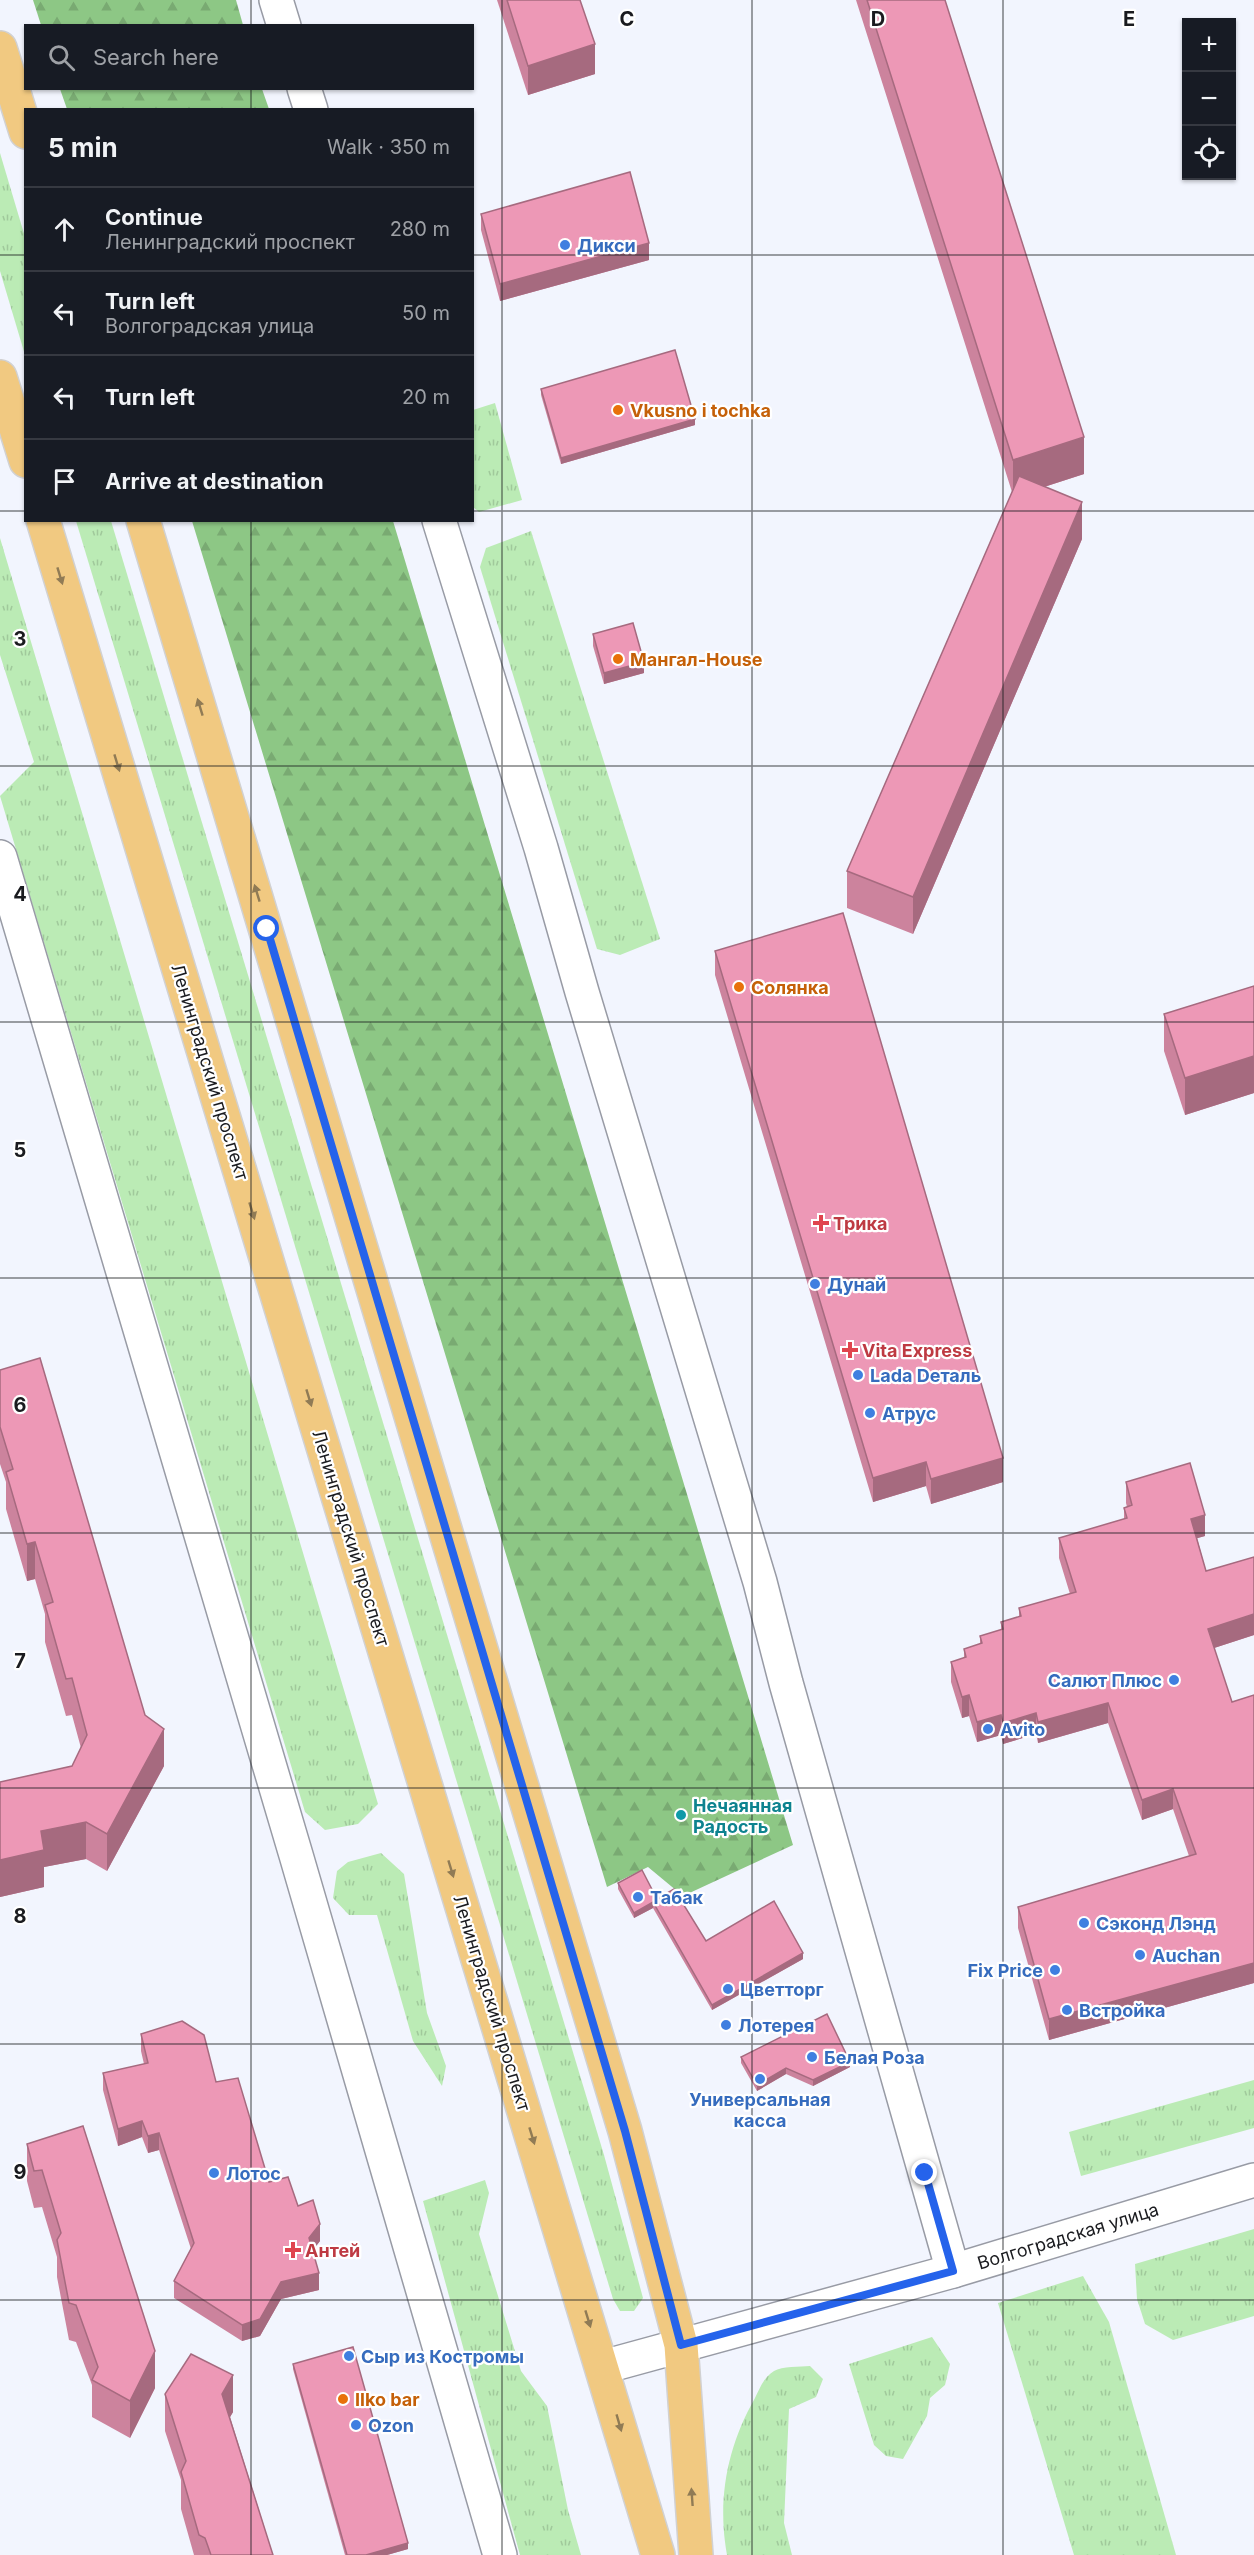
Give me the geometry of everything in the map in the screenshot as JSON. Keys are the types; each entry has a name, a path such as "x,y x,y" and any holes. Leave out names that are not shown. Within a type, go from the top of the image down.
{"main road":[{"path":"0,48 24,126"},
{"path":"0,377 24,455"},
{"name":"Ленинградский проспект","path":"44,522 658,2555"},
{"path":"144,522 615,2097 681,2345 696,2555"}],"street":[{"path":"276,0 283,24"},
{"path":"305,90 310,108"},
{"path":"440,522 541,848 760,1582 792,1704 953,2271"},
{"path":"0,857 500,2555"},
{"name":"Волгоградская улица","path":"603,2367 953,2271 1254,2180"}],"green space":[{"path":"33,0 236,0 243,24 41,24"},
{"path":"60,90 262,90 269,108 67,108"},
{"path":"0,153 24,234 24,352 0,271"},
{"path":"495,403 522,500 479,512 474,508 474,410"},
{"path":"76,522 111,522 604,2155 643,2298 634,2311 620,2311 613,2299"},
{"path":"192,522 393,522 793,1845 683,1896 648,1867 607,1887"},
{"path":"531,531 660,939 620,955 597,949 480,567 486,548"},
{"path":"0,538 378,1804 358,1824 325,1830 305,1812 0,796 34,762 0,655"},
{"path":"381,1853 404,1874 427,2013 446,2066 442,2086 413,2041 377,1915 349,1915 333,1898 337,1871 348,1862"},
{"path":"1254,2080 1254,2128 1081,2176 1069,2132"},
{"path":"485,2180 489,2193 479,2234 521,2371 547,2406 568,2510 581,2555 520,2555 423,2201"},
{"path":"1254,2229 1254,2316 1173,2340 1145,2324 1137,2299 1135,2264"},
{"path":"1083,2276 1109,2322 1176,2555 1074,2555 998,2303"},
{"path":"932,2337 950,2364 945,2385 930,2398 927,2416 903,2459 886,2456 874,2445 849,2364"},
{"path":"810,2366 823,2379 816,2397 789,2409 784,2523 792,2555 727,2555 723,2514 724,2494 737,2435 763,2383 771,2373 782,2368"}],"building":[{"path":"507,0 580,0 595,44 528,66"},
{"path":"867,0 945,0 1084,437 1013,460"},
{"name":"Дикси","path":"630,172 649,243 500,284 481,214"},
{"name":"Vkusno i tochka","path":"675,350 695,419 561,458 541,389"},
{"path":"1019,476 1082,502 913,897 847,871"},
{"name":"Мангал-House","path":"633,623 644,662 604,673 593,634"},
{"path":"843,913 1003,1458 931,1479 926,1462 873,1478 715,951"},
{"path":"1254,986 1254,1056 1185,1078 1164,1014"},
{"path":"40,1358 145,1715 164,1729 107,1834 86,1822 41,1831 44,1850 0,1860 0,1782 72,1766 87,1735 72,1678 66,1679 45,1605 53,1602 35,1542 27,1544 6,1472 13,1469 0,1427 0,1370"},
{"path":"1190,1463 1205,1515 1191,1519 1206,1571 1254,1557 1254,1614 1208,1629 1232,1702 1254,1695 1254,1963 1049,2019 1018,1907 1196,1854 1173,1789 1142,1800 1108,1703 1038,1722 1036,1713 1003,1723 1001,1715 977,1722 969,1695 962,1697 951,1662 966,1657 964,1649 982,1643 980,1636 1003,1629 1001,1622 1021,1616 1019,1608 1076,1592 1059,1538 1127,1518 1124,1508 1132,1505 1126,1482"},
{"path":"642,1870 657,1899 674,1889 706,1941 774,1901 803,1953 712,2005 653,1902 634,1913 618,1883"},
{"name":"Белая Роза","path":"827,2014 850,2062 813,2080 786,2068 757,2085 741,2057"},
{"name":"Лотос","path":"182,2021 204,2035 216,2082 238,2078 269,2182 288,2177 298,2206 313,2200 320,2224 309,2238 319,2273 281,2282 260,2319 242,2325 174,2281 194,2243 159,2133 148,2136 142,2121 118,2129 103,2073 148,2063 141,2034"},
{"path":"83,2126 155,2351 130,2401 92,2380 98,2367 76,2305 69,2303 57,2240 61,2233 42,2170 34,2171 27,2144"},
{"path":"353,2347 408,2543 366,2555 347,2555 293,2364"},
{"path":"191,2354 233,2375 222,2394 273,2555 211,2555 205,2538 199,2535 181,2472 186,2461 165,2394"}],"place":[{"name":"Дикси","path":"565,245"},
{"name":"Vkusno i tochka","path":"618,410"},
{"name":"Мангал-House","path":"618,659"},
{"name":"Солянка","path":"739,987"},
{"name":"Трика","path":"821,1223"},
{"name":"Дунай","path":"815,1284"},
{"name":"Vita Express","path":"850,1350"},
{"name":"Lada Dеталь","path":"858,1375"},
{"name":"Атрус","path":"870,1413"},
{"name":"Салют Плюс","path":"1174,1680"},
{"name":"Avito","path":"988,1729"},
{"name":"Нечаянная Радость","path":"681,1815"},
{"name":"Табак","path":"638,1897"},
{"name":"Сэконд Лэнд","path":"1084,1923"},
{"name":"Auchan","path":"1140,1955"},
{"name":"Fix Price","path":"1055,1970"},
{"name":"Цветторг","path":"728,1989"},
{"name":"Встройка","path":"1067,2010"},
{"name":"Лотерея","path":"726,2025"},
{"name":"Белая Роза","path":"812,2057"},
{"name":"Универсальная касса","path":"760,2079"},
{"name":"Лотос","path":"214,2173"},
{"name":"Антей","path":"293,2250"},
{"name":"Сыр из Костромы","path":"349,2356"},
{"name":"Ilko bar","path":"343,2399"},
{"name":"Ozon","path":"356,2425"}],"route":[{"path":"267,929 625,2131 681,2345 953,2271 925,2173"}]}
